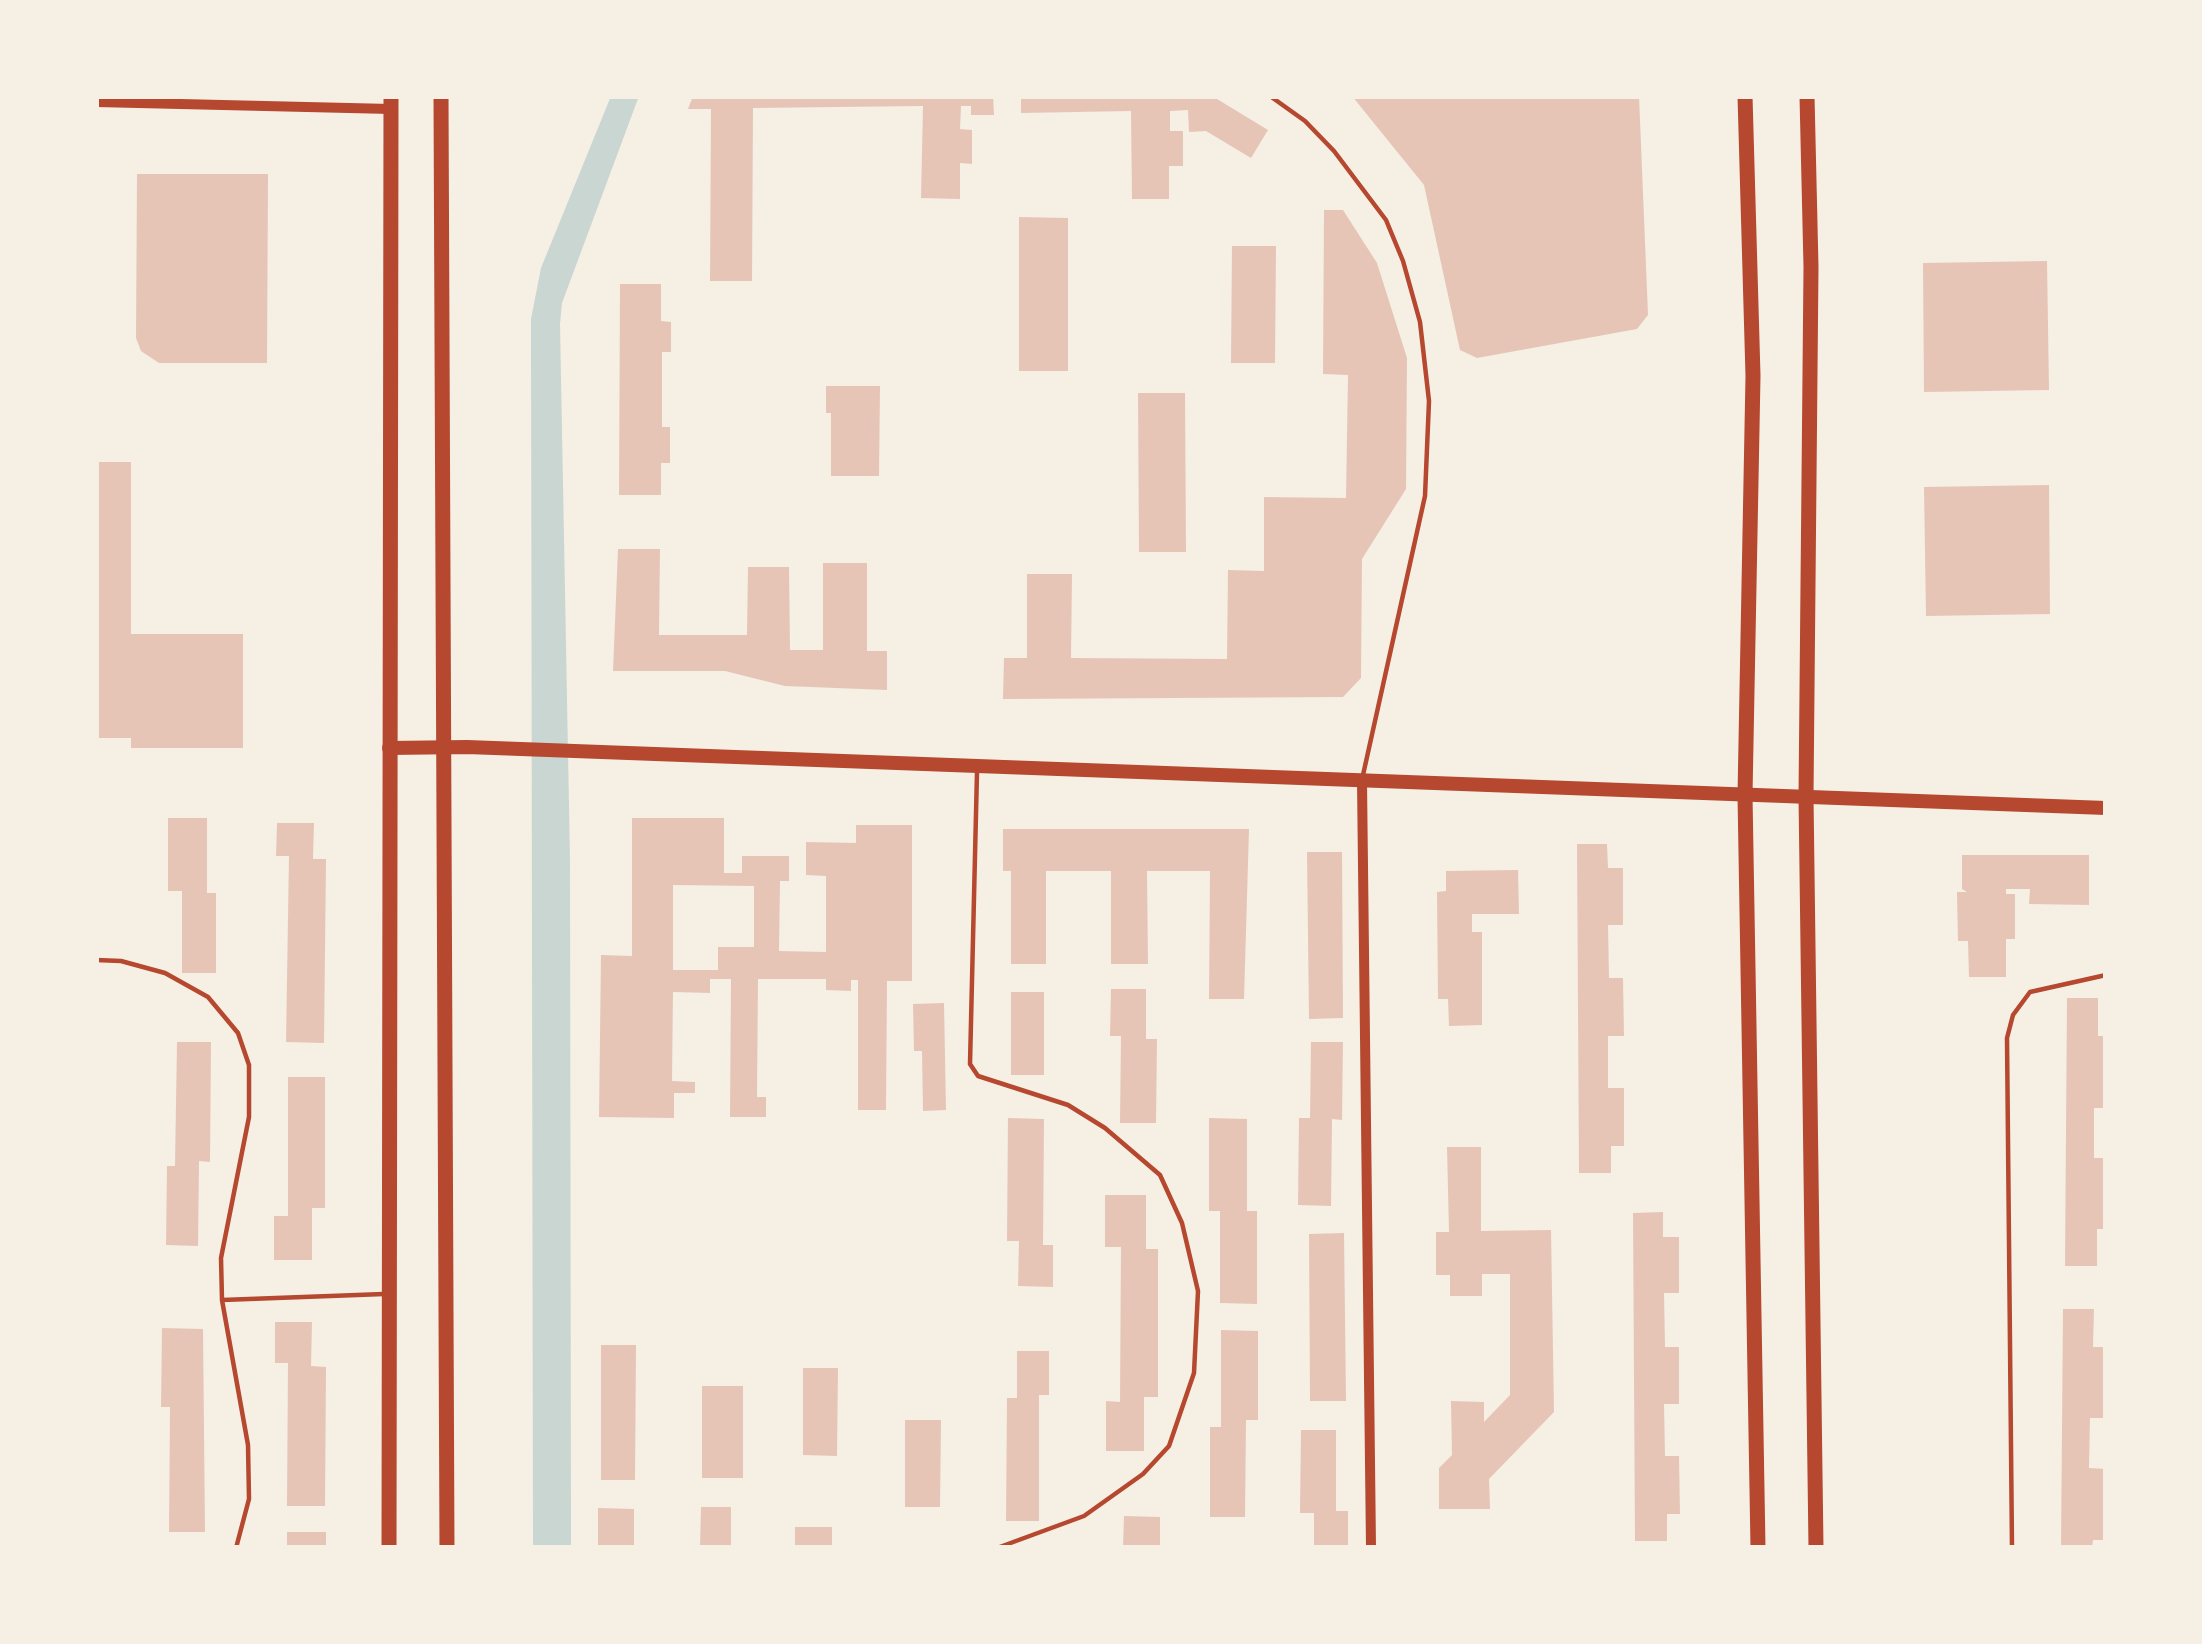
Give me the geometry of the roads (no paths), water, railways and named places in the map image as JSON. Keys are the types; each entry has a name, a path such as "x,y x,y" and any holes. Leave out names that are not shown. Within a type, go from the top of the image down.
{"main road":[{"path":"441,96 446,1548"},
{"path":"1745,96 1754,376 1745,795 1758,1548"},
{"path":"1808,96 1807,796 1816,1548"},
{"path":"389,1548 391,103"}],"street":[{"path":"96,102 391,103"},
{"path":"389,748 442,746 2106,808"},
{"path":"1362,781 1371,1548"}],"lane":[{"path":"1270,96 1305,121 1386,220 1420,322 1429,401 1425,496 1362,781"},
{"path":"977,766 970,1064 978,1076 1069,1105 1105,1127 1160,1175 1182,1223 1198,1291 1194,1373 1169,1446 1142,1474 1084,1516 997,1548"},
{"path":"96,959 165,973 208,997 238,1033 249,1065 251,1095 221,1258 222,1300 248,1445 250,1499 236,1548"},
{"path":"2012,1548 2007,1038 2013,1015 2030,992 2106,975"},
{"path":"222,1300 389,1293"}]}
